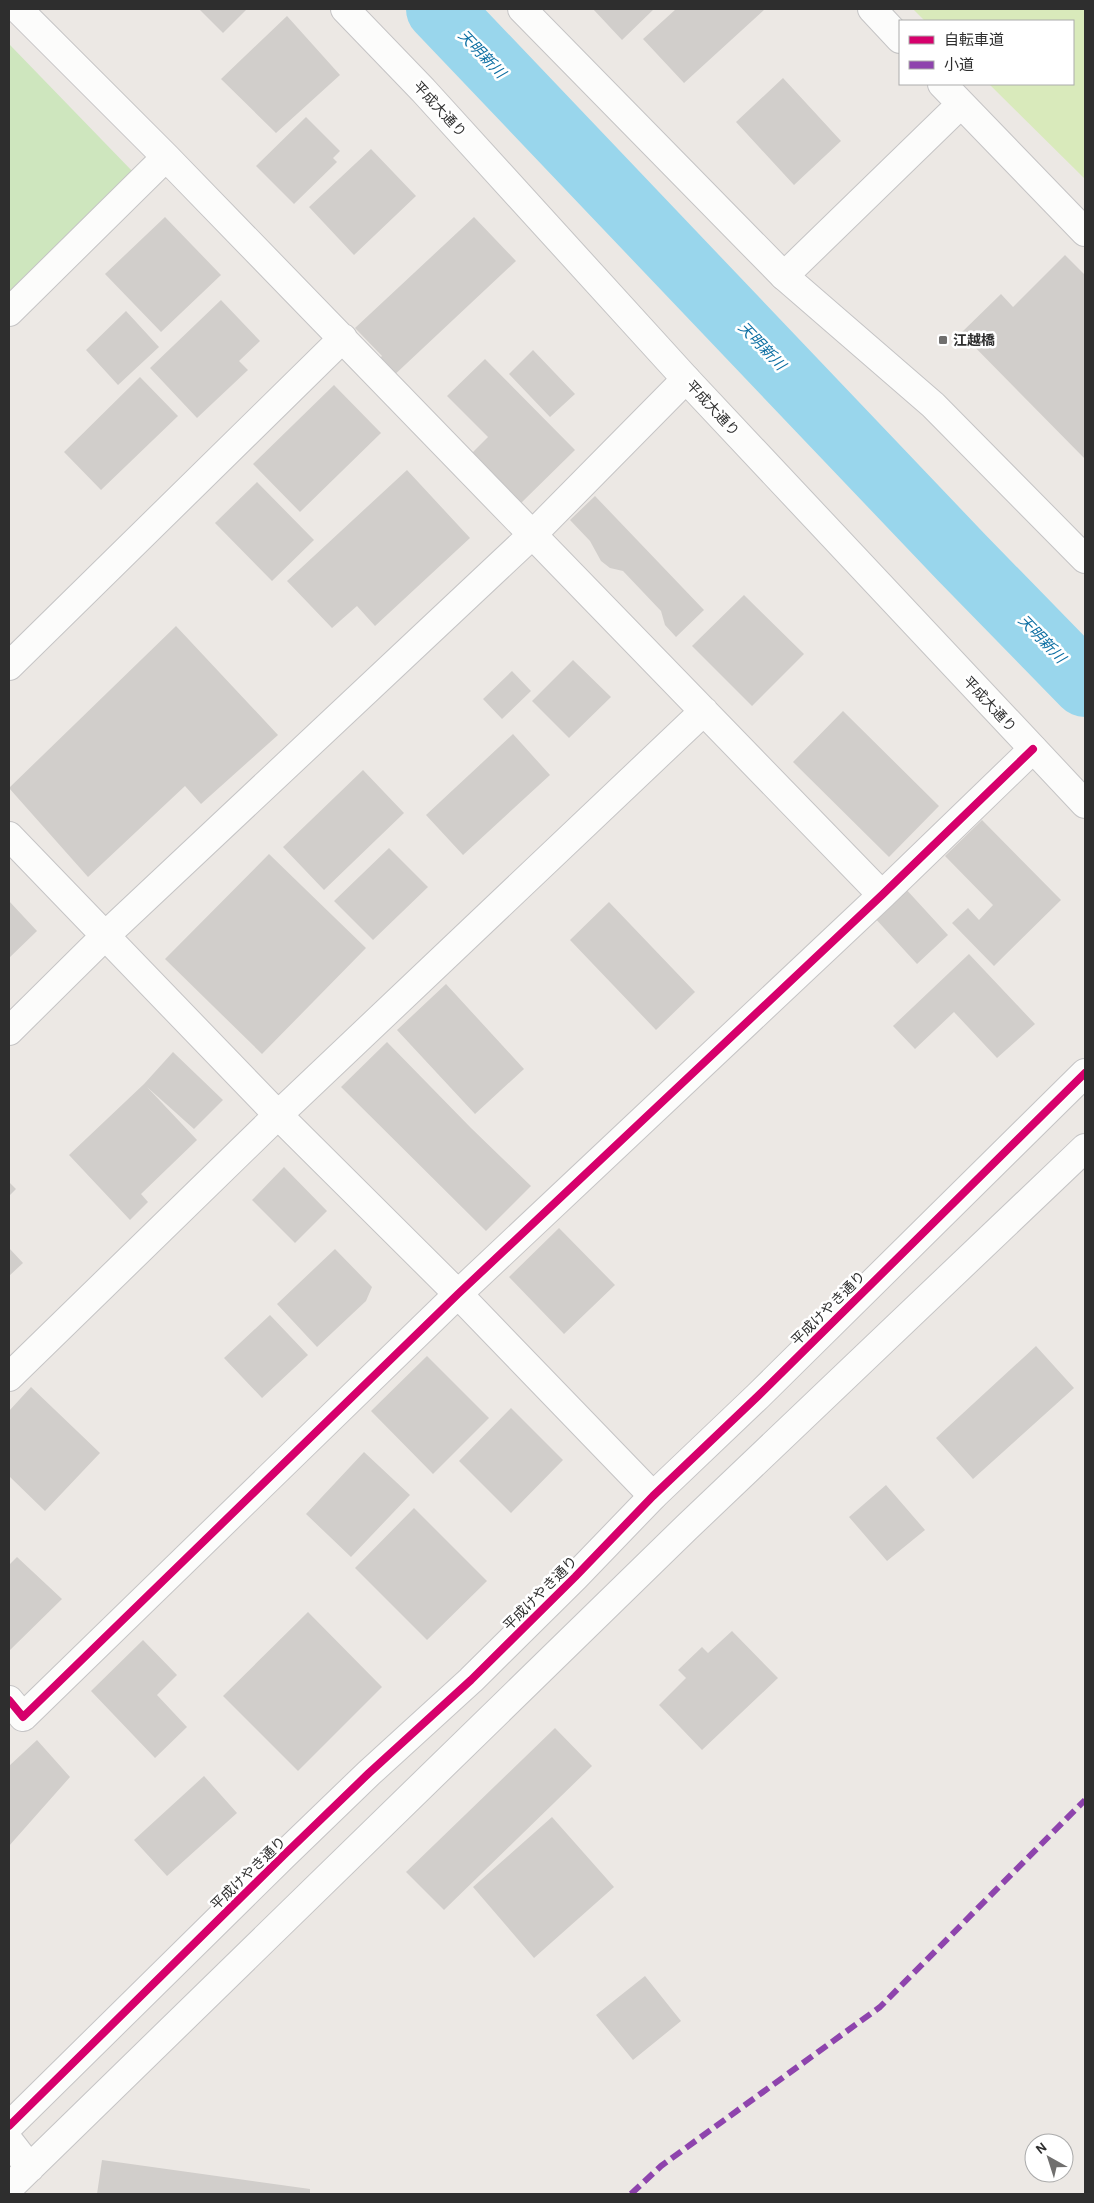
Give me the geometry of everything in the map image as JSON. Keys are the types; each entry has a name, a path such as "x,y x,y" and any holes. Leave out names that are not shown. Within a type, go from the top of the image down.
{"street":[{"path":"18,9 343,338 882,895"},
{"name":"平成大通り","path":"345,9 423,90 686,379 1085,804"},
{"path":"522,9 784,276 933,405 1085,559"},
{"path":"872,9 899,38"},
{"path":"943,85 1085,232"},
{"path":"784,276 961,104"},
{"path":"9,312 166,157"},
{"path":"9,666 343,338"},
{"path":"9,1031 106,935 533,534 686,379"},
{"path":"9,1377 278,1115 704,711"},
{"path":"9,1700 23,1717 458,1294 882,895 1032,749"},
{"path":"9,836 278,1115 458,1294 653,1496"},
{"name":"平成けやき通り","path":"9,2126 284,1855 369,1773 471,1680 653,1496 758,1396 1085,1073"},
{"path":"9,2188 686,1528 1085,1148"},
{"path":"9,2141 30,2168"}],"green space":[{"path":"913,9 1085,9 1085,179 990,85 1074,85 1074,20 924,20"},
{"path":"9,44 133,172 9,292"}],"building":[{"path":"199,9 247,9 223,33"},
{"path":"593,9 654,9 622,40"},
{"path":"676,9 765,9 684,83 643,39"},
{"path":"287,16 340,75 276,133 221,79"},
{"path":"783,78 841,141 794,185 736,122"},
{"path":"306,117 340,151 333,158 337,162 294,204 256,166"},
{"path":"371,149 416,196 354,255 309,207"},
{"path":"165,217 221,275 161,332 105,274"},
{"path":"474,217 516,261 390,379 375,363 382,356 355,328"},
{"path":"1065,255 1085,275 1085,459 961,333 1001,294 1013,307"},
{"path":"221,300 260,341 239,361 248,370 197,418 150,368"},
{"path":"126,311 159,347 118,385 86,350"},
{"path":"533,350 575,394 550,417 509,374"},
{"path":"485,359 575,450 520,504 471,454 488,437 447,396"},
{"path":"140,377 178,416 101,490 64,452"},
{"path":"334,385 381,433 300,512 253,464"},
{"path":"407,470 470,538 375,626 357,606 332,628 287,581"},
{"path":"257,482 314,540 272,581 215,523"},
{"path":"595,496 704,610 676,637 665,625 661,611 623,571 610,568 601,561 590,541 570,520"},
{"path":"744,595 804,654 752,706 692,646"},
{"path":"176,626 278,735 201,804 185,786 88,877 9,788"},
{"path":"573,660 611,697 569,738 532,701"},
{"path":"512,671 531,691 502,719 483,699"},
{"path":"843,711 939,806 889,857 793,762"},
{"path":"513,734 550,775 463,855 426,815"},
{"path":"363,770 404,813 324,890 283,847"},
{"path":"982,820 1061,900 994,966 952,923 968,908 979,920 993,905 945,856"},
{"path":"389,848 428,887 373,940 334,901"},
{"path":"269,854 366,948 262,1054 165,959"},
{"path":"904,887 948,935 917,964 873,916"},
{"path":"9,901 37,931 9,958"},
{"path":"609,902 695,992 656,1030 570,940"},
{"path":"969,954 1035,1024 997,1058 954,1012 915,1049 893,1026"},
{"path":"446,984 524,1069 475,1114 397,1030"},
{"path":"387,1042 531,1186 486,1231 341,1087"},
{"path":"173,1052 223,1100 194,1129 147,1087 197,1140 141,1194 148,1202 130,1220 69,1155 144,1084"},
{"path":"284,1167 327,1211 295,1243 252,1200"},
{"path":"9,1182 16,1189 9,1196"},
{"path":"559,1228 615,1285 564,1334 509,1277"},
{"path":"9,1248 23,1263 9,1276"},
{"path":"335,1249 372,1287 366,1301 317,1347 277,1304"},
{"path":"270,1315 308,1355 262,1398 224,1358"},
{"path":"1036,1346 1074,1388 973,1479 936,1438"},
{"path":"427,1356 489,1418 433,1474 371,1411"},
{"path":"31,1387 100,1453 45,1511 9,1476 9,1411"},
{"path":"511,1408 563,1460 511,1513 459,1461"},
{"path":"364,1452 410,1495 351,1557 306,1514"},
{"path":"886,1485 925,1530 887,1561 849,1517"},
{"path":"414,1508 487,1581 427,1640 355,1568"},
{"path":"17,1557 62,1599 9,1651 9,1565"},
{"path":"308,1612 382,1687 298,1771 223,1696"},
{"path":"732,1631 778,1678 702,1750 659,1705 686,1678 678,1670 702,1647 708,1653"},
{"path":"143,1640 177,1675 157,1695 187,1727 155,1758 91,1691"},
{"path":"555,1728 592,1766 444,1910 406,1872"},
{"path":"37,1740 70,1777 9,1846 9,1766"},
{"path":"204,1776 237,1813 167,1876 134,1840"},
{"path":"552,1817 614,1887 534,1958 473,1887"},
{"path":"645,1976 681,2021 633,2060 596,2015"},
{"path":"102,2160 310,2189 310,2194 97,2194"}],"waterway":[{"name":"天明新川","path":"439,9 962,558 1085,684"}],"marked path":[{"path":"631,2194 661,2166 880,2007 1085,1800"}],"cycle path":[{"path":"9,1700 23,1717 458,1294 882,895 1033,749"},
{"path":"9,2126 284,1855 369,1773 471,1680 575,1577 653,1496 758,1396 1085,1073"}],"place":[{"name":"江越橋","path":"943,340"}]}
